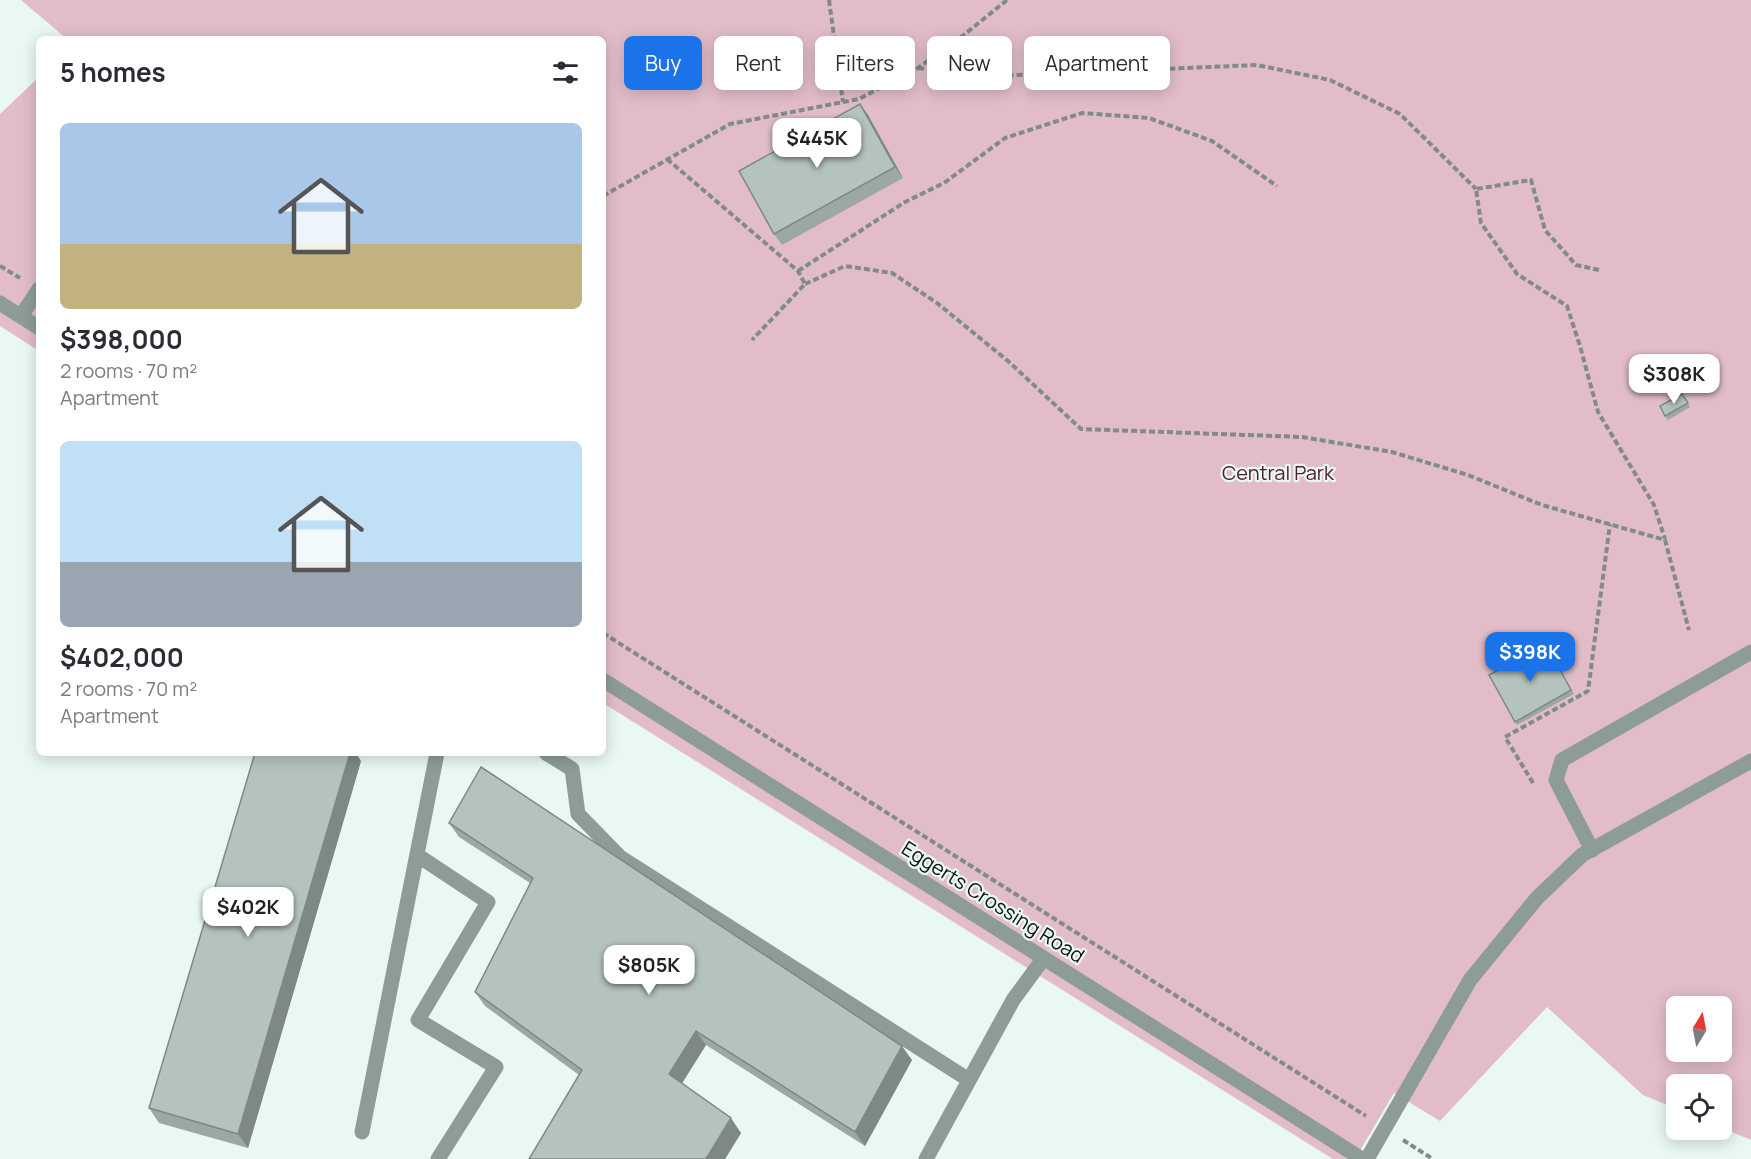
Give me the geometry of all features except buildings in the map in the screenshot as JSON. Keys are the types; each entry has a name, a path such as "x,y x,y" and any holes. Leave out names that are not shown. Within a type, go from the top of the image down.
{"street":[{"path":"21,316 36,294"},
{"path":"0,303 36,326"},
{"path":"1592,850 1556,780 1562,760 1751,652"},
{"name":"Eggerts Crossing Road","path":"606,682 1362,1159"},
{"path":"362,1132 436,756"},
{"path":"551,756 572,769 578,814 620,857 969,1080"},
{"path":"1367,1159 1470,980 1537,898 1582,855 1751,761"},
{"path":"417,855 488,902 418,1020 496,1067 438,1159"},
{"path":"926,1159 1013,1000 1043,959"}],"path":[{"path":"829,0 843,102"},
{"path":"606,194 730,124 859,99 918,68 1007,0"},
{"path":"918,68 995,76 1257,65 1330,80 1400,114 1476,189 1481,223 1517,274 1567,306 1598,412 1654,505 1689,630"},
{"path":"798,272 905,202 944,183 1005,138 1082,113 1149,118 1212,141 1277,186"},
{"path":"667,159 798,272 805,284"},
{"path":"1476,189 1531,180 1545,230 1576,265 1599,270"},
{"path":"752,340 805,284 845,266 892,273 937,303 1008,361 1081,429 1302,437 1392,452 1468,475 1542,505 1665,540"},
{"path":"1536,787 1505,737 1587,691 1610,524"},
{"path":"606,635 1432,1159"}],"green space":[{"name":"Central Park","path":"21,0 1751,0 1751,1140 1732,1132 1732,1074 1666,1074 1666,1104 1643,1095 1547,1007 1440,1121 1394,1093 1355,1159 1333,1159 606,705 606,36 63,36"},
{"path":"36,80 36,349 0,326 0,114"}]}
